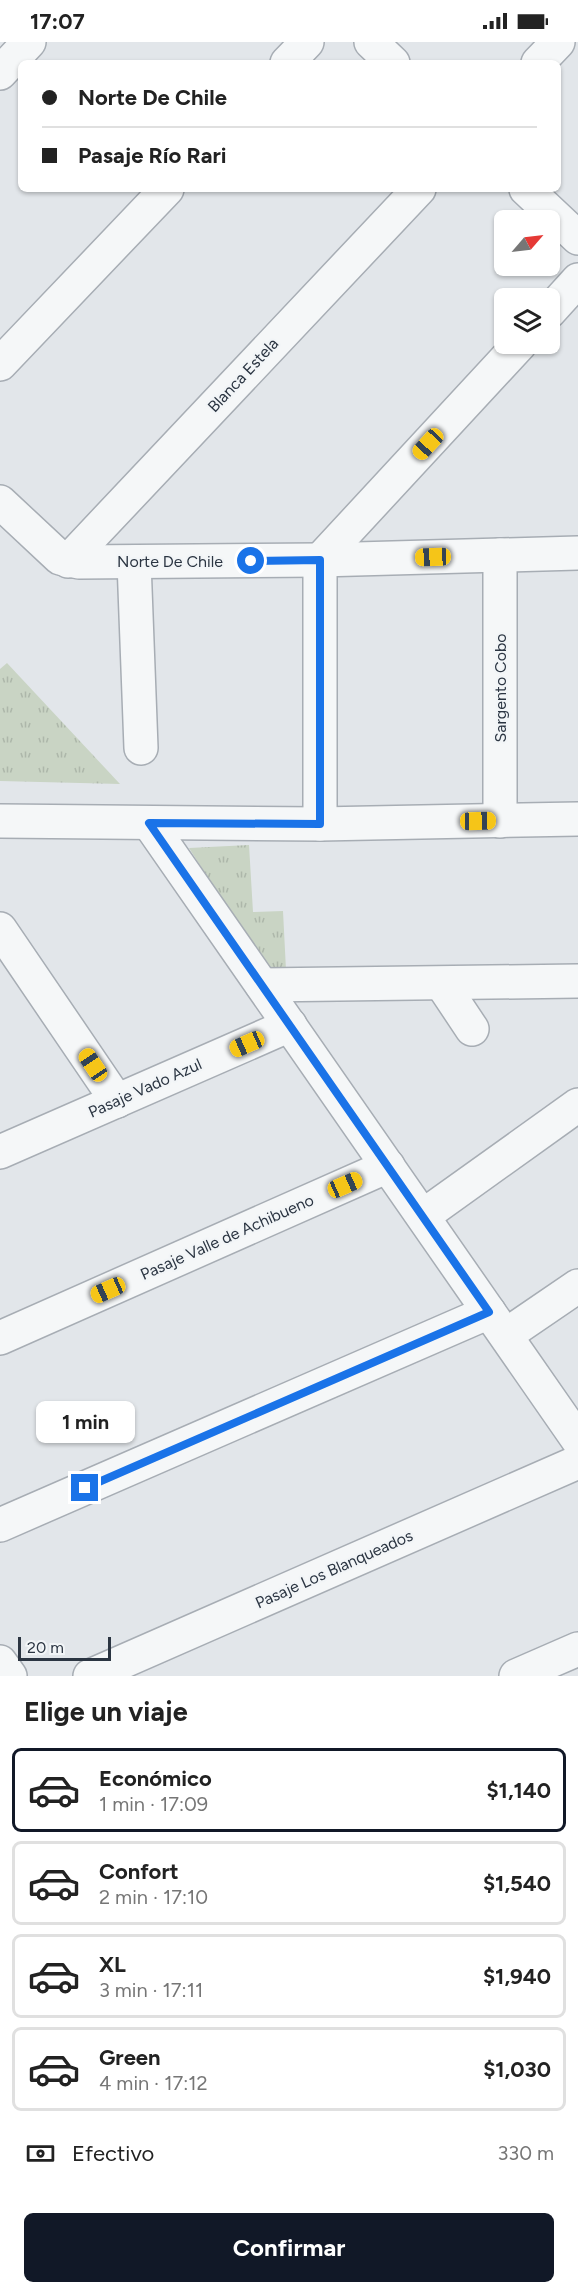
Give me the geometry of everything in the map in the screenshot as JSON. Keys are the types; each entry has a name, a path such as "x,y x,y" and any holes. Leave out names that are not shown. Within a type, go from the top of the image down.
{"street":[{"path":"0,73 29,42"},
{"path":"290,60 307,42"},
{"path":"370,42 390,60"},
{"path":"541,60 558,42"},
{"path":"0,364 164,192"},
{"name":"Blanca Estela","path":"68,561 416,192"},
{"path":"529,192 578,238"},
{"path":"560,300 578,280"},
{"path":"320,824 320,560 511,354"},
{"path":"0,502 60,558 68,561"},
{"name":"Norte De Chile","path":"68,561 320,560 576,551"},
{"name":"Sargento Cobo","path":"500,555 500,820"},
{"path":"134,562 141,748"},
{"path":"0,821 320,824 578,819"},
{"path":"149,823 578,1440"},
{"path":"0,929 10,963 117,1101"},
{"path":"262,985 578,981"},
{"path":"442,984 472,1029"},
{"name":"Pasaje Vado Azul","path":"0,1152 290,1025"},
{"path":"423,1216 578,1105"},
{"name":"Pasaje Valle de Achibueno","path":"0,1338 388,1166"},
{"path":"0,1525 498,1324 578,1286"},
{"name":"Pasaje Los Blanqueados","path":"90,1676 578,1462"},
{"path":"516,1676 578,1649"},
{"path":"0,1662 10,1676"}],"green space":[{"path":"7,663 120,784 0,781 0,669"},
{"path":"249,845 253,912 283,911 286,970 267,971 189,848"}],"route":[{"path":"85,1488 489,1312 149,823 320,824 320,560 251,561"}]}
